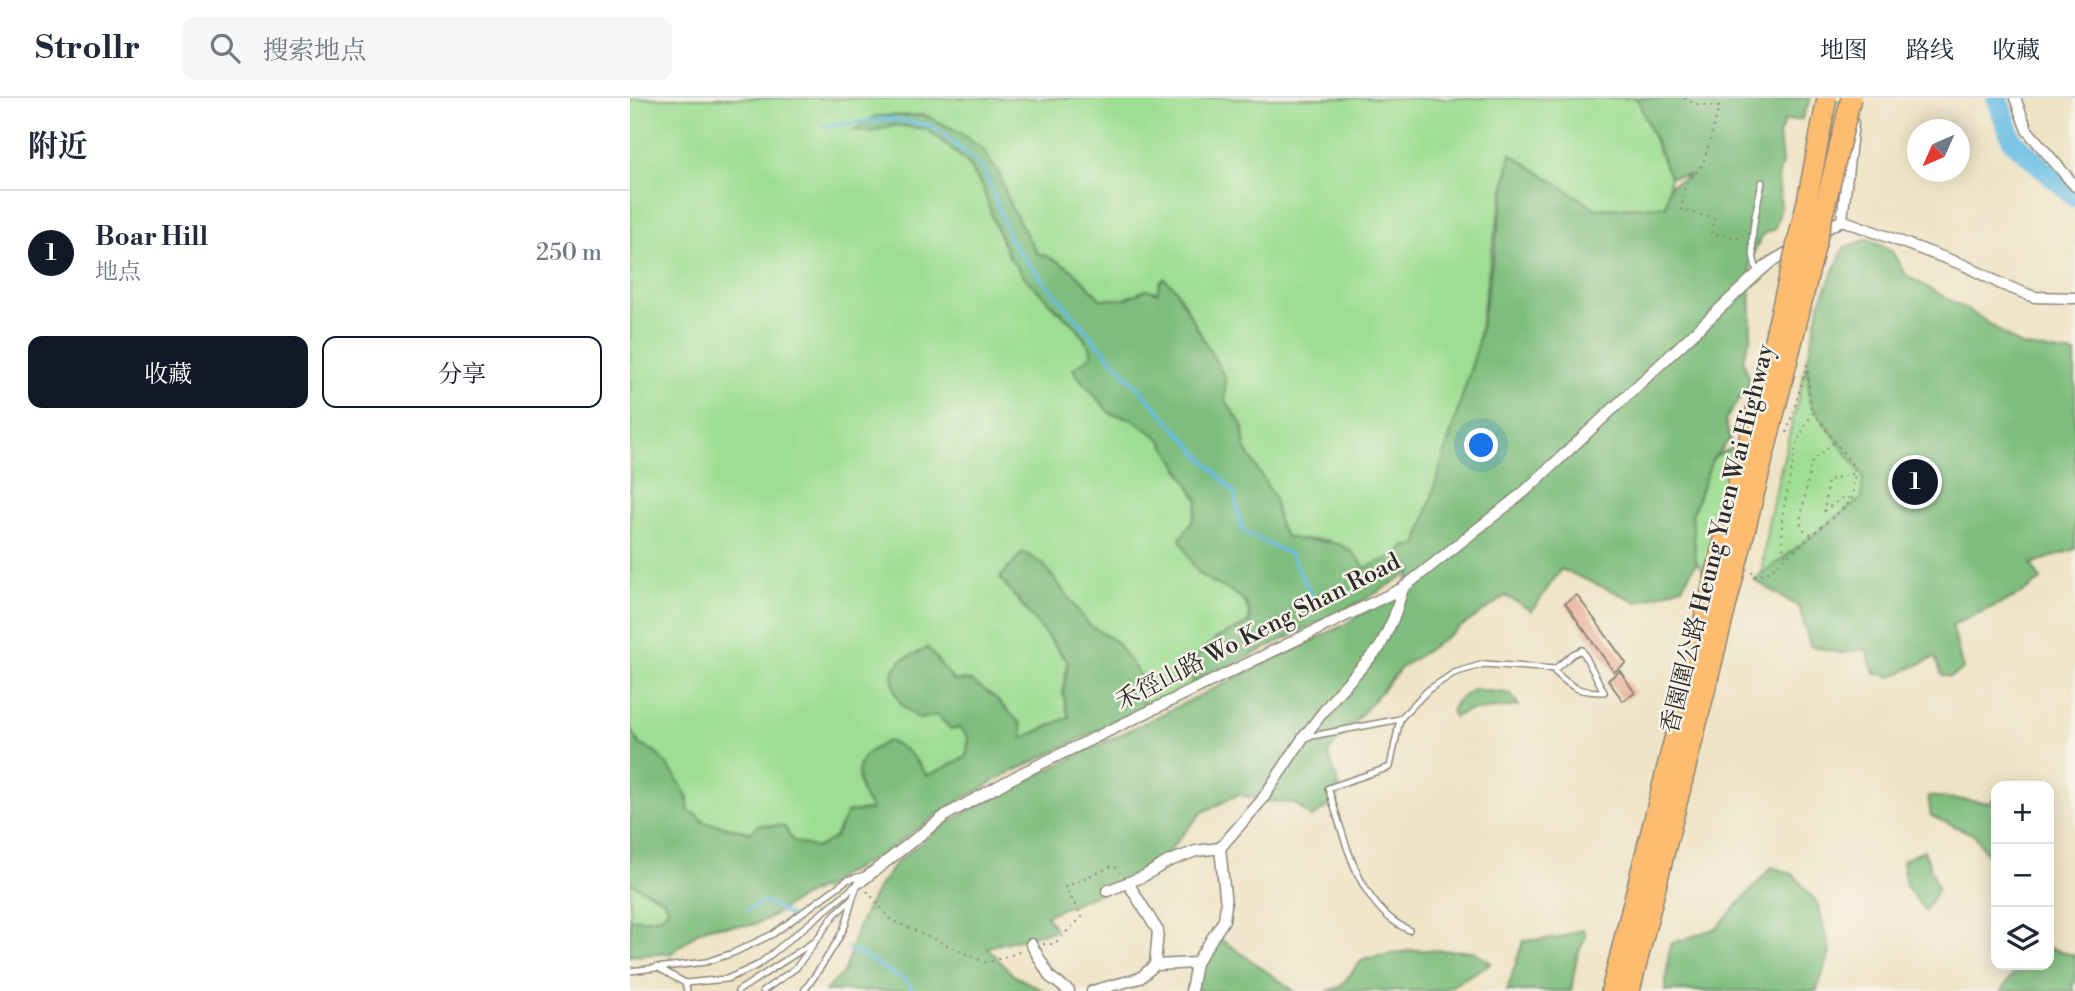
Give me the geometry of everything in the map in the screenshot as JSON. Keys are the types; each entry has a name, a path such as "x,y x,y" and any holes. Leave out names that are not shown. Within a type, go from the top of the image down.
{"highway":[{"name":"香園圍公路 Heung Yuen Wai Highway","path":"1786,329 1827,98"},
{"name":"香園圍公路 Heung Yuen Wai Highway","path":"1611,991 1702,665 1786,329 1854,98"},
{"name":"香園圍公路 Heung Yuen Wai Highway","path":"1630,991 1702,665"}],"street":[{"path":"1854,98 1842,220 1964,265 2034,297 2075,298"},
{"path":"2015,98 2027,130 2075,186"},
{"name":"禾徑山路 Wo Keng Shan Road","path":"860,882 946,815 1024,772 1403,588 1524,492 1770,262 1842,220"},
{"path":"1107,891 1144,876 1167,862 1196,851 1220,848 1261,801 1303,738 1337,694 1380,647 1394,617 1403,588"},
{"path":"1191,991 1196,963 1224,920 1226,905 1220,848"},
{"path":"1128,883 1158,932 1155,965"},
{"path":"1031,944 1050,976 1069,991"},
{"path":"1091,991 1140,978 1155,965 1196,963"}],"lane":[{"path":"1758,273 1751,242 1762,182"},
{"path":"1409,930 1392,922 1375,904 1355,867 1328,788 1390,767 1400,719 1428,690 1454,673 1484,664 1555,669 1582,650 1604,692 1584,692 1572,688 1555,669"},
{"path":"1303,738 1400,719"},
{"path":"630,971 705,962 733,953 773,934 847,880 869,873"},
{"path":"657,967 685,982 727,979 758,965 860,882"},
{"name":"禾徑山路 Wo Keng Shan Road","path":"804,991 827,959 845,925 850,900 860,882"},
{"path":"763,991 796,968 835,914 850,900"},
{"path":"738,991 817,940"},
{"path":"685,982 687,991"}],"path":[{"path":"1684,98 1696,104 1719,107 1703,164 1685,187 1681,210 1714,218 1711,233 1751,242"},
{"path":"1752,572 1753,577 1767,573 1852,498 1855,473 1853,466 1813,411 1807,365 1784,440"},
{"path":"1786,556 1782,544 1782,517 1797,442 1813,411"},
{"path":"1812,534 1804,530 1800,522 1811,465 1814,459 1835,441"},
{"path":"1852,498 1842,498 1824,511 1828,481 1855,473"},
{"path":"860,882 891,920 987,963 1022,951 1031,944 1054,944 1082,917 1065,887 1114,864 1128,883"}],"green space":[{"path":"630,98 1637,98 1670,177 1666,206 1596,209 1511,155 1492,248 1477,348 1417,545 1404,547 1395,556 1365,568 1327,540 1292,539 1285,536 1279,524 1274,497 1245,448 1242,425 1225,400 1225,378 1175,288 1164,279 1160,281 1158,293 1147,289 1125,299 1100,299 1072,270 1037,253 1011,207 999,174 983,150 924,115 871,132 894,125 927,129 966,161 983,188 1009,257 1054,308 1077,328 1091,349 1092,355 1076,374 1111,414 1130,418 1161,439 1198,500 1193,520 1180,539 1212,583 1233,592 1244,602 1249,623 1216,638 1192,665 1193,684 1146,707 1139,691 1146,684 1115,641 1089,625 1043,564 1000,578 1068,662 1063,694 1069,717 1023,738 971,681 953,680 928,648 937,715 951,729 961,728 969,738 966,757 927,776 917,761 873,810 848,812 834,838 816,848 704,822 696,814 687,811 688,798 673,774 655,751 640,745 630,727"},
{"path":"1637,98 1811,98 1802,119 1785,121 1779,134 1782,162 1778,178 1781,206 1775,229 1763,234 1750,260 1751,337 1743,358 1750,383 1725,420 1730,439 1712,460 1692,515 1696,563 1682,587 1638,602 1561,569 1532,611 1506,596 1401,668 1328,753 1341,792 1330,805 1312,817 1294,803 1261,801 1239,794 1201,813 1152,871 1046,915 1056,930 987,947 1013,975 1044,991 825,991 844,972 858,927 877,889 897,862 938,829 1011,788 1344,625 1403,588 1412,572 1360,602 1193,684 1193,667 1201,652 1216,640 1249,623 1249,612 1240,597 1199,573 1189,557 1180,539 1193,520 1198,500 1161,439 1130,418 1111,414 1076,374 1073,369 1092,355 1091,349 1077,328 1028,281 1009,257 983,188 966,161 927,129 894,125 871,132 853,130 876,116 924,115 958,131 983,150 999,174 1011,207 1037,253 1072,270 1100,299 1125,299 1147,289 1157,293 1160,281 1164,278 1175,288 1225,378 1225,400 1242,425 1245,448 1274,497 1279,524 1285,536 1338,544 1356,556 1365,568 1395,556 1404,547 1417,545 1477,348 1511,154 1596,209 1666,206 1669,186 1691,175 1670,177"},
{"path":"1867,239 1891,250 1906,275 1978,316 2021,346 2075,354 2075,549 2031,564 2041,580 2019,595 1952,625 1963,670 1950,677 1942,675 1935,657 1891,677 1874,672 1866,649 1841,653 1810,646 1799,607 1754,580 1862,498 1863,476 1810,403 1807,362 1820,302 1844,248"},
{"path":"1807,362 1810,403 1864,476 1862,499 1761,577 1768,523"},
{"path":"1739,445 1708,577 1696,561 1692,515 1715,456"},
{"path":"1023,552 1043,564 1089,625 1115,641 1146,684 1139,692 1146,707 1006,775 950,806 882,854 842,875 822,890 820,888 793,902 770,918 752,925 709,927 698,932 672,953 630,956 630,919 656,918 668,909 663,899 630,883 630,727 640,745 655,753 672,772 685,794 688,811 704,822 751,833 758,825 784,826 793,841 816,848 834,838 848,812 872,810 865,799 858,771 863,758 887,741 910,754 927,776 966,757 969,738 961,728 951,729 937,715 920,719 899,700 892,673 901,660 928,648 953,680 971,681 993,696 1021,724 1023,738 1069,717 1063,694 1068,662 1000,578"},
{"path":"1474,689 1511,694 1519,706 1467,711 1454,717 1451,711 1456,702"},
{"path":"1928,796 1991,802 1991,861 1975,835 1931,816"},
{"path":"1924,850 1938,889 1925,911 1906,886 1902,861"},
{"path":"1772,867 1793,874 1818,904 1830,954 1816,991 1665,991 1670,944 1717,928"},
{"path":"630,883 663,899 668,909 665,913 656,918 630,919"},
{"path":"1583,929 1586,936 1577,956 1571,991 1507,991 1523,941 1559,938"},
{"path":"1221,939 1294,991 1195,991 1205,953"},
{"path":"2054,949 2075,956 2075,983 2072,985 2075,991 2001,991 2015,972 2054,970"},
{"path":"1414,950 1473,951 1491,963 1443,991 1327,991 1340,987 1363,959"}],"building":[{"path":"1577,595 1626,663 1614,672 1565,603"},
{"path":"1620,671 1635,693 1623,701 1608,680"}],"waterway":[{"path":"1997,98 2012,140 2075,197"},
{"path":"824,126 890,119 934,126 983,168 1012,244 1100,346 1234,492 1242,531 1291,555 1318,608"},
{"path":"747,910 764,901 790,916"},
{"path":"848,948 907,981 913,991"}],"place":[{"name":"Boar Hill","path":"1915,482"}]}
